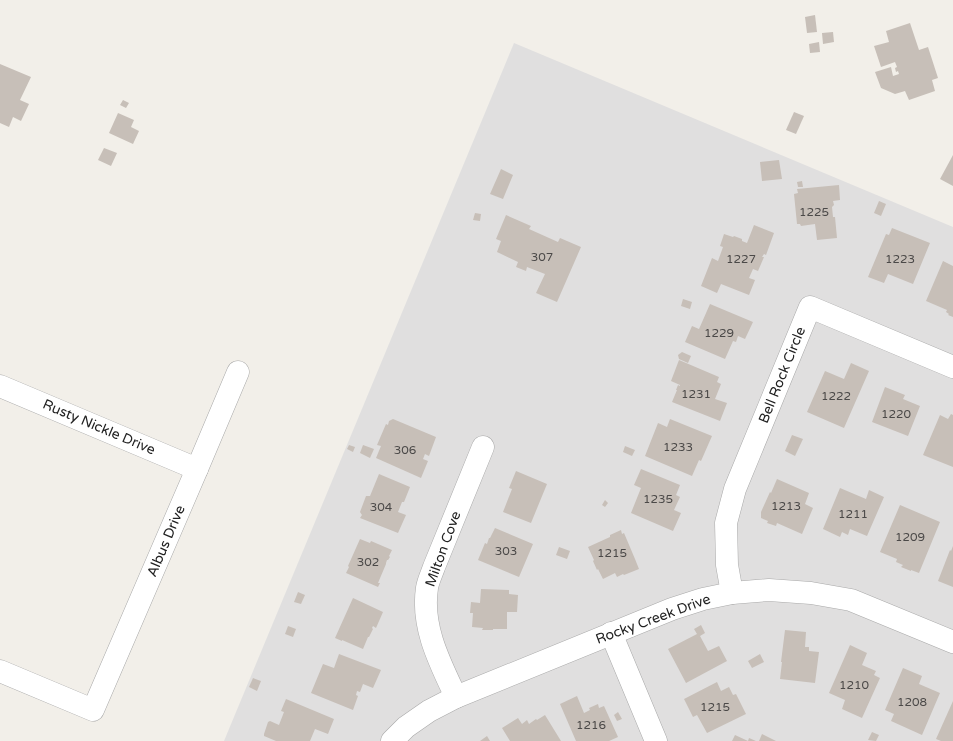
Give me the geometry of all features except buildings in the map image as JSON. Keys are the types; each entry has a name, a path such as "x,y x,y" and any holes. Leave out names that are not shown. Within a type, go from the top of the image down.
{"street":[{"name":"Bell Rock Circle","path":"732,593 727,565 726,523 735,489 810,307 953,367"},
{"name":"Albus Drive","path":"0,671 93,710 238,372"},
{"name":"Rusty Nickle Drive","path":"0,386 197,469"},
{"name":"Milton Cove","path":"456,697 434,648 426,614 427,587 483,447"},
{"name":"Rocky Creek Drive","path":"392,741 406,727 429,711 456,697 672,609 704,599 732,593 769,590 811,593 851,600 953,642"},
{"path":"611,634 656,741"}],"shaded area":[{"path":"514,43 953,227 953,741 224,741"}]}
